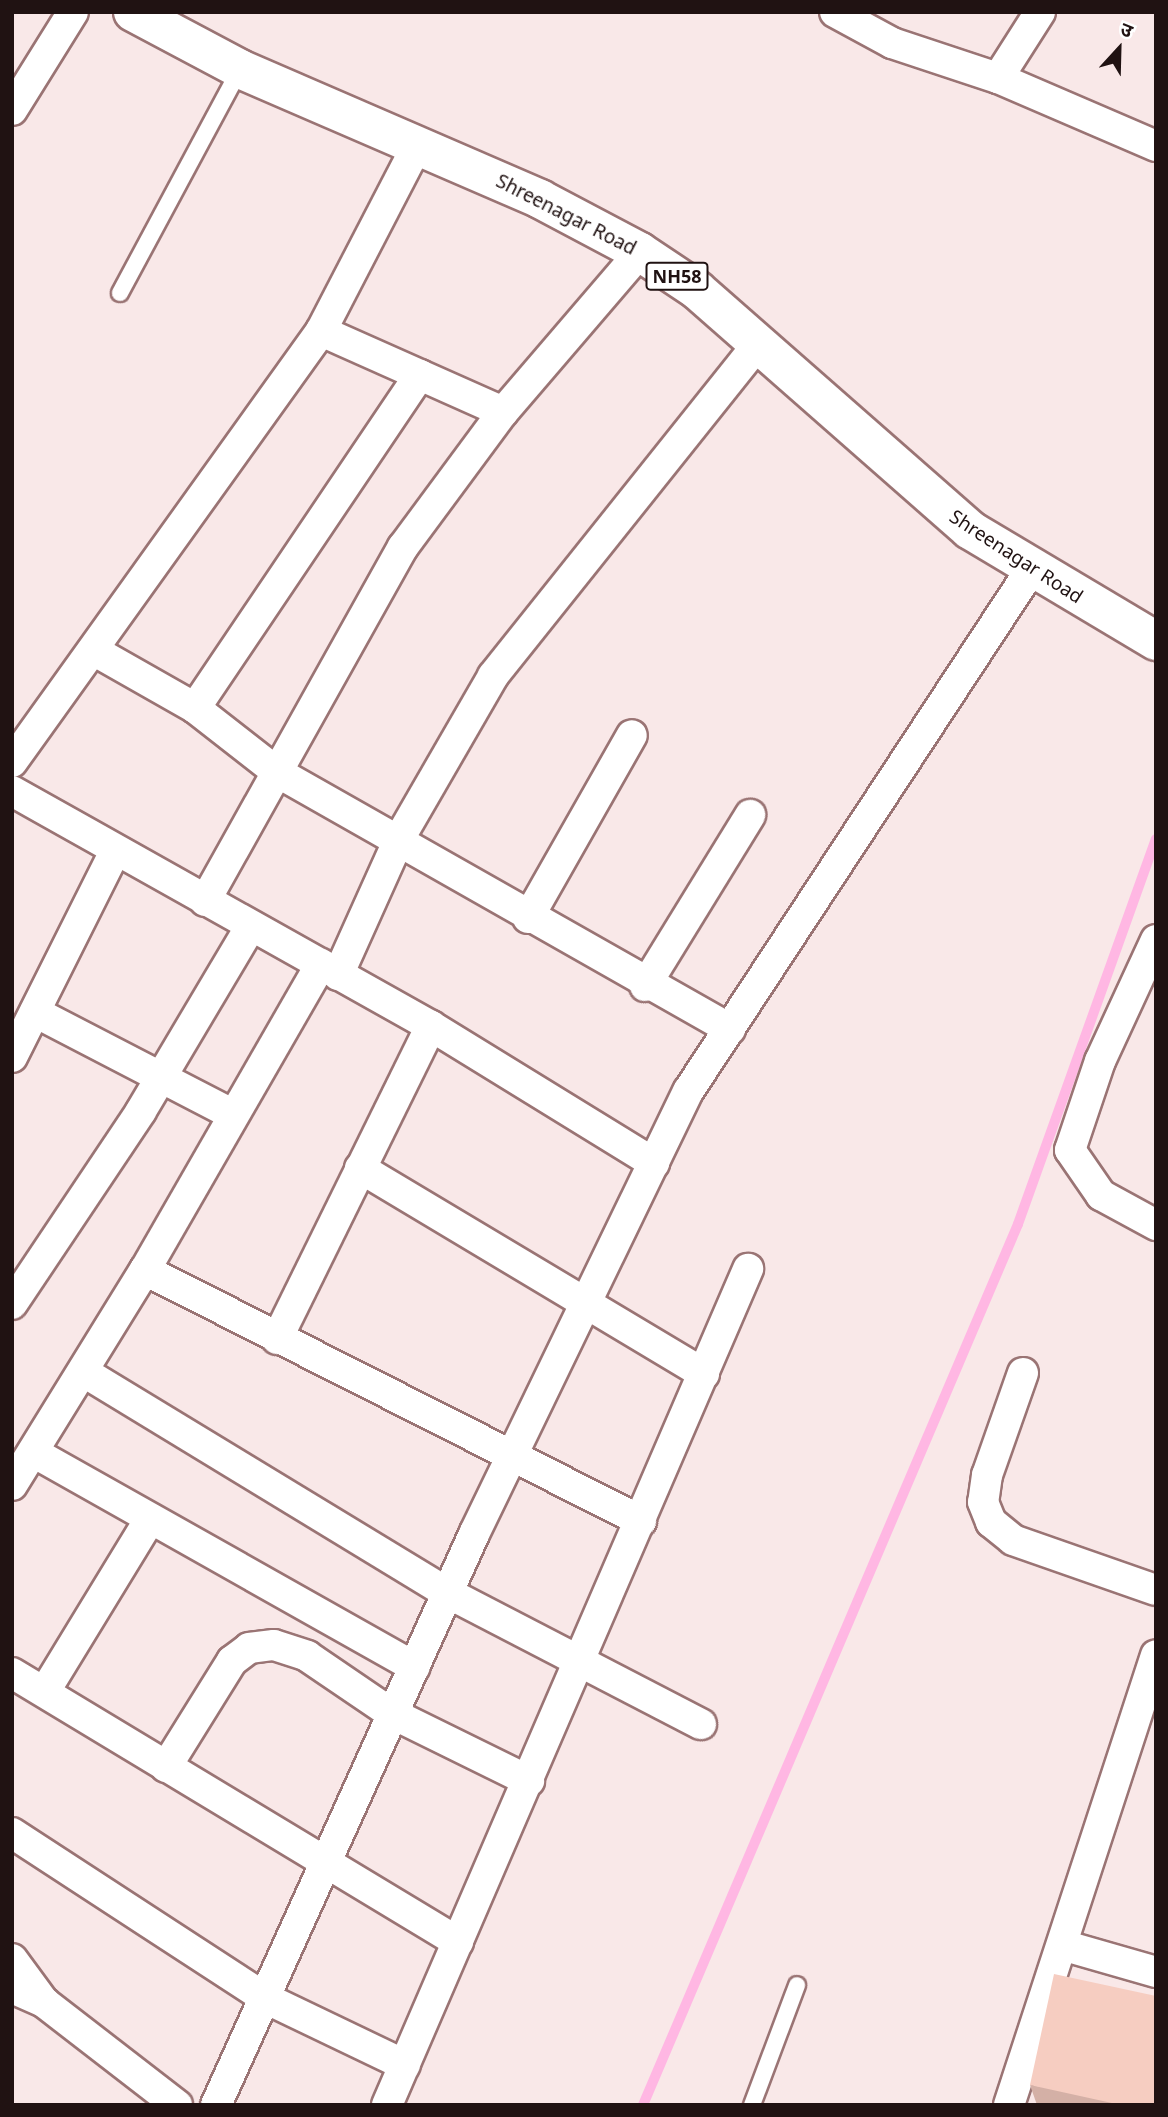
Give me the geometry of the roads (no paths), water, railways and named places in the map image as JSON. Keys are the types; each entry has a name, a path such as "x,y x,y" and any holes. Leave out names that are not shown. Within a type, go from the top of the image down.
{"highway":[{"name":"Shreenagar Road","path":"133,12 240,69 418,144 640,252 697,290 759,343 901,475 1030,571 1155,638"}],"street":[{"path":"12,110 73,12"},
{"path":"835,12 892,43 998,78 1156,146"},
{"path":"998,78 1040,12"},
{"path":"12,762 321,331 418,144"},
{"path":"205,901 402,547 503,412 640,252"},
{"path":"321,331 503,412"},
{"path":"12,1485 145,1270 232,1114 329,970 399,839 493,676 759,343"},
{"path":"195,708 420,375"},
{"path":"216,2105 325,1866 391,1713 415,1667 512,1454 689,1090 1030,571"},
{"path":"93,650 195,708 277,772 399,839 645,986 730,1029"},
{"path":"528,918 632,735"},
{"path":"12,791 114,853 205,901 249,929 431,1026 654,1163"},
{"path":"645,986 750,815"},
{"path":"12,1057 114,853"},
{"path":"12,1304 161,1076 249,929"},
{"path":"1156,940 1100,1061 1070,1150 1101,1195 1156,1225"},
{"path":"34,1012 232,1114"},
{"path":"277,1339 431,1026"},
{"path":"360,1168 704,1374"},
{"path":"387,2105 642,1521 747,1269"},
{"path":"145,1270 642,1521"},
{"path":"84,1372 448,1593 701,1724"},
{"path":"1023,1373 988,1475 983,1502 991,1522 1013,1540 1156,1590"},
{"path":"33,1452 415,1667"},
{"path":"45,1691 150,1519"},
{"path":"166,1767 232,1661 249,1648 274,1645 307,1656 391,1713 529,1782"},
{"path":"1009,2105 1062,1945 1145,1725 1156,1655"},
{"path":"12,1673 325,1866 458,1942"},
{"path":"12,1833 265,1998 405,2065"},
{"path":"1062,1945 1156,1972"},
{"path":"12,1959 45,2003"},
{"path":"12,1988 45,2003 177,2105"}],"lane":[{"path":"120,293 240,69"},
{"path":"752,2105 797,1985"}],"waterway":[{"path":"643,2105 1018,1224 1156,839"}]}
